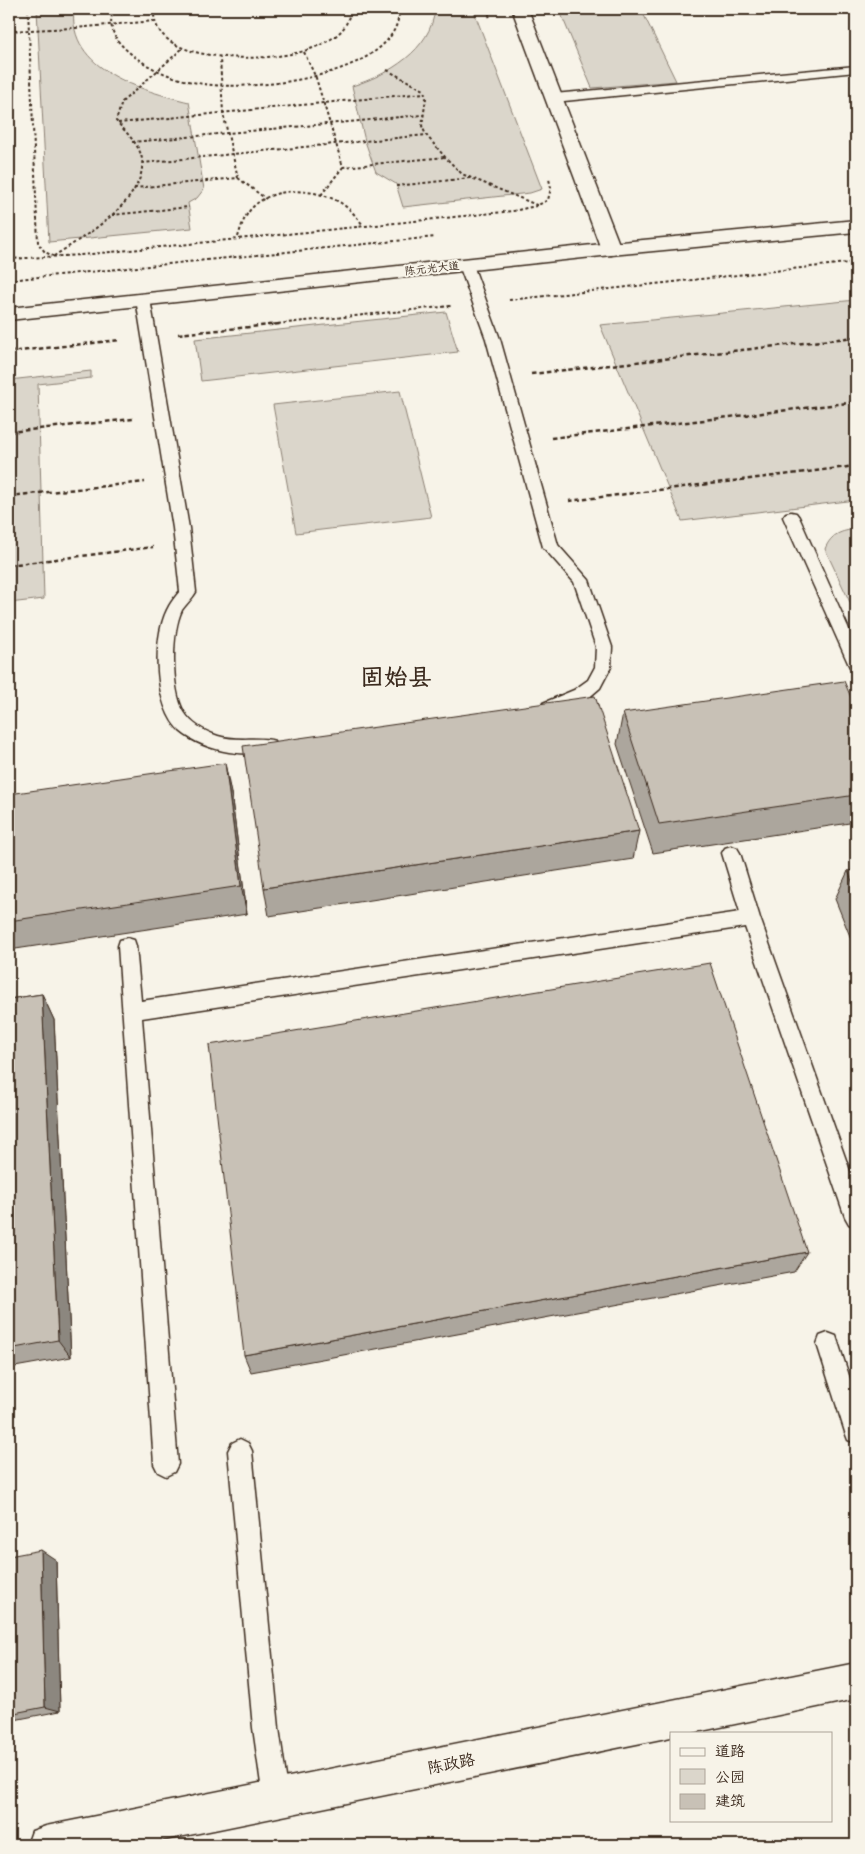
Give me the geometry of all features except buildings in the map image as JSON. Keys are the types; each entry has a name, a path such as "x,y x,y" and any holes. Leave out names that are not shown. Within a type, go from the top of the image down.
{"street":[{"path":"520,9 611,249"},
{"name":"陈元光大道","path":"9,314 611,249 856,226"},
{"name":"陈政路","path":"46,1845 85,1841 276,1798 856,1682"}],"lane":[{"path":"554,98 856,69"},
{"path":"466,265 503,377 550,547 581,580 604,647 603,667 594,684 580,695 565,703 537,710"},
{"path":"143,299 183,544 188,592 173,611 166,660 168,688 175,710 185,725 221,744 250,748 280,745"},
{"path":"791,517 856,663"},
{"path":"731,853 751,918 856,1217"},
{"path":"134,1011 751,918"},
{"path":"128,946 166,1464"},
{"path":"828,1344 856,1432"},
{"path":"240,1451 266,1728 276,1798"}],"path":[{"path":"28,9 38,243 45,252 54,256"},
{"path":"113,9 111,25 118,42 134,58 158,71 188,80 221,86 269,86 316,78 357,63 386,42 400,18 399,9"},
{"path":"154,9 154,20 164,36 184,48 220,58 263,60 304,52 335,37 352,18 352,9"},
{"path":"487,9 490,18"},
{"path":"9,31 111,25 154,20"},
{"path":"54,256 112,215 131,195 141,175 142,163 137,148 116,121 117,113 122,102 184,48"},
{"path":"304,52 316,78 343,167"},
{"path":"220,58 223,113 238,178 266,199"},
{"path":"387,70 424,90 422,126 426,135 462,174 540,206"},
{"path":"118,123 425,93"},
{"path":"132,142 423,115"},
{"path":"142,163 426,135"},
{"path":"321,195 343,167 445,157"},
{"path":"9,259 81,255 540,206 548,201 551,194 547,175"},
{"path":"134,188 238,178"},
{"path":"396,186 470,178"},
{"path":"238,238 248,213 256,204 266,199 292,192 321,195 346,206 354,212 363,225"},
{"path":"112,215 189,207"},
{"path":"9,352 856,262"},
{"path":"503,377 856,337"},
{"path":"521,441 856,402"},
{"path":"9,432 161,417"},
{"path":"539,505 856,466"},
{"path":"9,496 172,479"},
{"path":"9,565 183,544"}],"green space":[{"path":"37,9 74,9 75,30 83,48 95,62 131,84 189,102 204,189 197,198 188,203 192,228 49,242"},
{"path":"435,9 473,9 542,189 530,193 403,207 396,184 376,172 365,141 352,86 380,75 406,59 425,37 432,24"},
{"path":"559,9 641,9 676,81 592,88"},
{"path":"856,300 856,500 682,521 600,325"},
{"path":"446,312 458,352 201,381 195,339"},
{"path":"91,371 91,378 38,384 44,599 9,603 9,380"},
{"path":"400,391 431,517 296,533 273,405"},
{"path":"856,529 856,615 825,549 830,540 837,534"}],"district":[{"name":"固始县","path":"396,677"}]}
